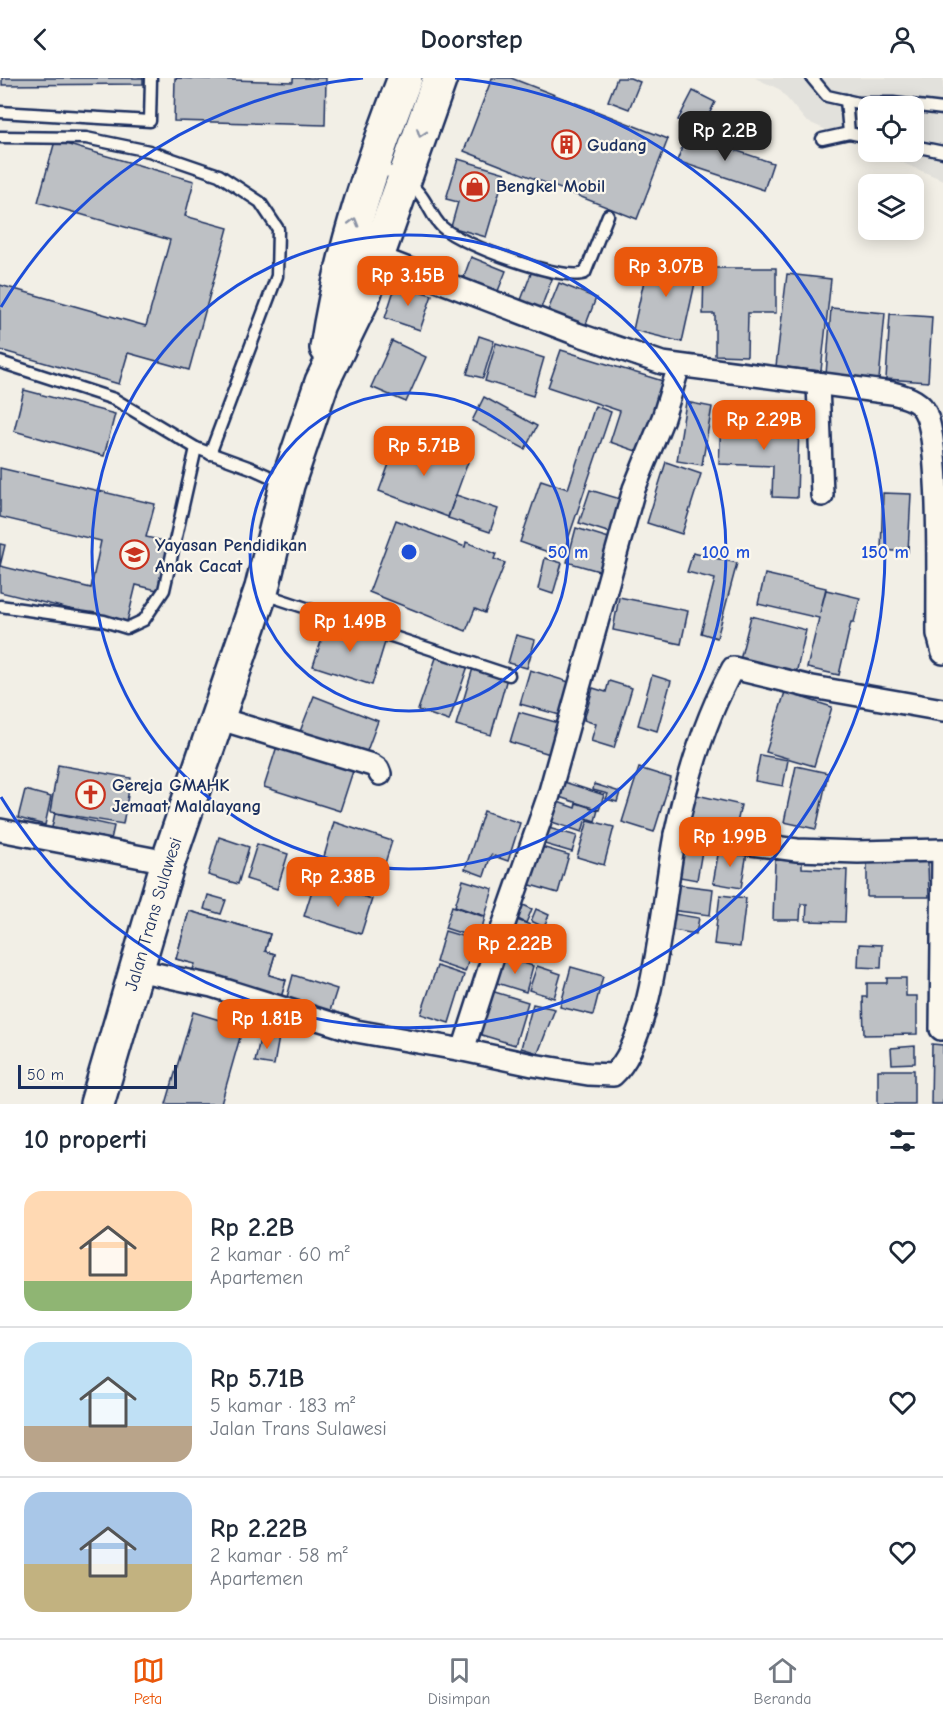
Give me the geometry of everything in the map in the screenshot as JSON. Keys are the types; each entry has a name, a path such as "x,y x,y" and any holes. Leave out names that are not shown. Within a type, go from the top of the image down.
{"highway":[{"path":"322,382 333,309 346,249 373,162 405,78"},
{"path":"322,382 361,302 440,78"},
{"name":"Jalan Trans Sulawesi","path":"97,1104 168,862 260,593 287,485 322,382"}],"street":[{"path":"376,257 643,357 679,366 892,393 933,409 929,424 934,461 938,634 943,653"},
{"path":"463,1050 549,795 634,489 663,418 679,366"},
{"path":"818,383 822,495"},
{"path":"137,970 212,986 356,1031 588,1074 613,1075 630,1056 657,959 675,834 713,708 733,668 807,686 943,710"},
{"path":"217,717 372,765 380,774"},
{"path":"0,830 168,862"},
{"path":"675,834 797,850 943,851 941,1029"}],"lane":[{"path":"0,112 150,121 151,78"},
{"path":"812,78 827,96 846,100 943,109"},
{"path":"846,100 849,133"},
{"path":"822,139 849,133 858,135"},
{"path":"0,137 86,138 149,151 219,176 260,202 278,229 277,276 210,454"},
{"path":"924,148 943,152"},
{"path":"373,162 417,191 442,228 460,241 519,262 569,275 585,273 608,215"},
{"path":"0,362 114,399 196,448 251,468 287,485"},
{"path":"0,606 104,621 127,628 144,620 164,590 196,448"},
{"path":"260,593 509,675"}],"shaded area":[{"path":"755,78 943,78 943,180 901,162 924,162 924,96 858,96 858,144 806,121 779,89"}],"building":[{"path":"2,78 143,78 143,84 2,85"},
{"path":"175,78 293,82 293,78 326,78 325,125 174,121"},
{"name":"Gudang","path":"492,78 511,78 668,139 637,219 464,151"},
{"path":"617,78 630,78 640,82 629,109 608,101"},
{"name":"Gudang","path":"693,91 715,102 701,131 678,120"},
{"name":"Gudang","path":"687,134 773,163 764,190 677,161"},
{"path":"55,141 194,181 185,216 228,228 189,370 128,353 119,384 0,350 0,285 146,326 170,240 38,202"},
{"name":"Bengkel Mobil","path":"458,159 505,173 486,237 451,227 458,202 446,199"},
{"path":"650,254 699,265 682,342 633,330"},
{"path":"471,257 506,271 496,296 462,282"},
{"path":"704,268 776,268 776,313 748,313 747,356 715,355 715,314 703,314"},
{"path":"532,271 552,279 541,308 521,300"},
{"path":"787,274 831,279 821,371 776,366"},
{"path":"559,283 596,298 583,332 545,318"},
{"path":"396,284 432,295 420,330 385,318"},
{"path":"831,308 885,313 879,380 826,375"},
{"path":"890,314 932,317 928,382 886,379"},
{"path":"479,336 494,341 483,378 467,374"},
{"path":"392,341 426,357 406,402 371,387"},
{"path":"496,343 544,358 533,396 485,381"},
{"path":"561,350 666,382 642,453 610,442 620,411 548,387"},
{"path":"24,390 115,414 104,456 14,431"},
{"path":"484,397 537,426 525,449 472,421"},
{"path":"686,402 712,407 702,465 677,461"},
{"path":"595,406 611,412 562,557 520,542 541,480 568,489"},
{"path":"721,421 799,424 797,498 772,497 773,466 719,464"},
{"path":"399,437 468,462 448,517 379,491"},
{"path":"666,462 701,474 682,534 647,523"},
{"name":"Yayasan Pendidikan Anak Cacat","path":"0,468 155,504 146,537 173,543 161,591 136,585 126,626 85,616 86,613 0,592 0,566 91,588 101,541 0,517"},
{"path":"590,490 627,501 617,535 579,523"},
{"path":"883,493 911,494 908,552 881,550"},
{"path":"456,495 498,509 490,532 448,518"},
{"path":"396,520 465,547 466,542 496,554 494,559 505,563 485,613 475,609 466,631 369,592"},
{"path":"576,528 609,538 599,571 567,562"},
{"path":"0,544 5,545 0,566"},
{"path":"693,553 737,563 717,638 701,633 715,579 687,572"},
{"path":"545,558 562,563 553,594 538,589"},
{"path":"765,574 826,588 820,613 826,590 860,598 854,622 851,622 839,675 807,668 819,618 758,604"},
{"path":"619,597 688,611 681,644 613,630"},
{"path":"751,616 806,630 796,674 740,660"},
{"path":"328,620 386,639 372,685 313,666"},
{"path":"516,635 535,640 527,668 508,663"},
{"path":"437,655 468,666 449,721 418,710"},
{"path":"473,668 507,678 491,735 456,725"},
{"path":"530,670 569,682 560,715 520,704"},
{"path":"652,675 671,681 657,731 638,725"},
{"path":"609,681 632,688 614,748 591,741 596,724 584,720 593,688 606,692"},
{"path":"785,692 832,707 814,766 766,752"},
{"path":"314,696 378,721 364,759 299,734"},
{"path":"519,712 559,723 550,754 510,742"},
{"path":"278,743 354,768 340,811 264,787"},
{"path":"760,755 788,760 783,786 755,781"},
{"name":"Gereja GMAHK Jemaat Malalayang","path":"58,765 131,778 123,824 50,812"},
{"path":"796,766 828,773 816,829 784,822"},
{"path":"639,768 671,778 654,832 622,822"},
{"path":"561,781 604,795 599,810 556,796"},
{"path":"594,784 620,792 617,802 606,799 608,794 593,790"},
{"path":"25,790 51,797 45,825 18,818"},
{"path":"688,793 741,805 734,837 681,825"},
{"path":"555,801 575,808 576,803 598,810 595,821 586,818 582,832 549,821"},
{"path":"484,811 520,823 508,861 491,855 484,876 465,869"},
{"path":"55,813 114,826 109,849 50,837"},
{"path":"588,820 614,827 604,865 577,857"},
{"path":"334,822 392,841 375,895 336,883 341,866 323,860"},
{"path":"545,827 577,836 572,852 541,843"},
{"path":"219,837 249,847 238,884 208,875"},
{"path":"681,841 703,845 697,880 674,876"},
{"path":"257,844 288,854 277,889 246,879"},
{"path":"538,846 569,855 558,893 527,884"},
{"path":"719,849 747,853 741,888 713,883"},
{"path":"775,860 802,861 802,868 847,870 845,922 806,921 807,904 801,904 800,920 773,920"},
{"path":"928,862 929,897 867,897 867,863"},
{"path":"463,880 493,889 485,916 455,906"},
{"path":"315,881 372,899 361,934 304,916"},
{"path":"673,884 713,889 710,915 670,910"},
{"path":"208,895 226,900 221,914 204,909"},
{"path":"720,895 746,898 740,947 714,944"},
{"path":"519,903 532,909 526,923 514,917"},
{"path":"452,906 485,917 479,939 445,928"},
{"path":"536,909 549,915 544,927 531,921"},
{"path":"189,911 270,934 265,951 275,954 269,975 286,980 280,1001 191,975 195,964 176,959","holes":["227,949 242,954 239,964 224,960"]},
{"path":"189,911 270,934 265,951 275,954 269,975 286,980 280,1001 191,975 195,964 176,959"},
{"path":"668,913 699,918 696,934 666,929"},
{"path":"514,919 547,931 536,962 503,950"},
{"path":"445,931 475,940 465,972 436,962"},
{"path":"859,944 882,945 881,968 858,967"},
{"path":"504,957 533,966 526,992 497,983"},
{"path":"437,966 464,975 449,1023 421,1014"},
{"path":"537,966 561,974 554,998 529,990"},
{"path":"571,967 603,976 593,1015 560,1007"},
{"path":"293,975 337,989 329,1014 286,1001"},
{"path":"887,978 906,978 906,996 917,996 917,1034 864,1035 863,997 867,997 867,983 887,983"},
{"path":"488,990 528,1002 515,1045 475,1033"},
{"path":"533,1004 555,1009 538,1053 521,1048"},
{"path":"193,1012 243,1027 221,1104 166,1104"},
{"path":"261,1034 279,1037 274,1065 255,1062"},
{"path":"932,1044 943,1045 943,1104 931,1104"},
{"path":"915,1046 915,1063 892,1064 891,1048"},
{"path":"878,1070 914,1070 914,1104 878,1104"}],"place":[{"name":"Gudang","path":"566,145"},
{"name":"Bengkel Mobil","path":"475,186"},
{"name":"Yayasan Pendidikan Anak Cacat","path":"134,555"},
{"name":"Gereja GMAHK Jemaat Malalayang","path":"91,795"}]}
